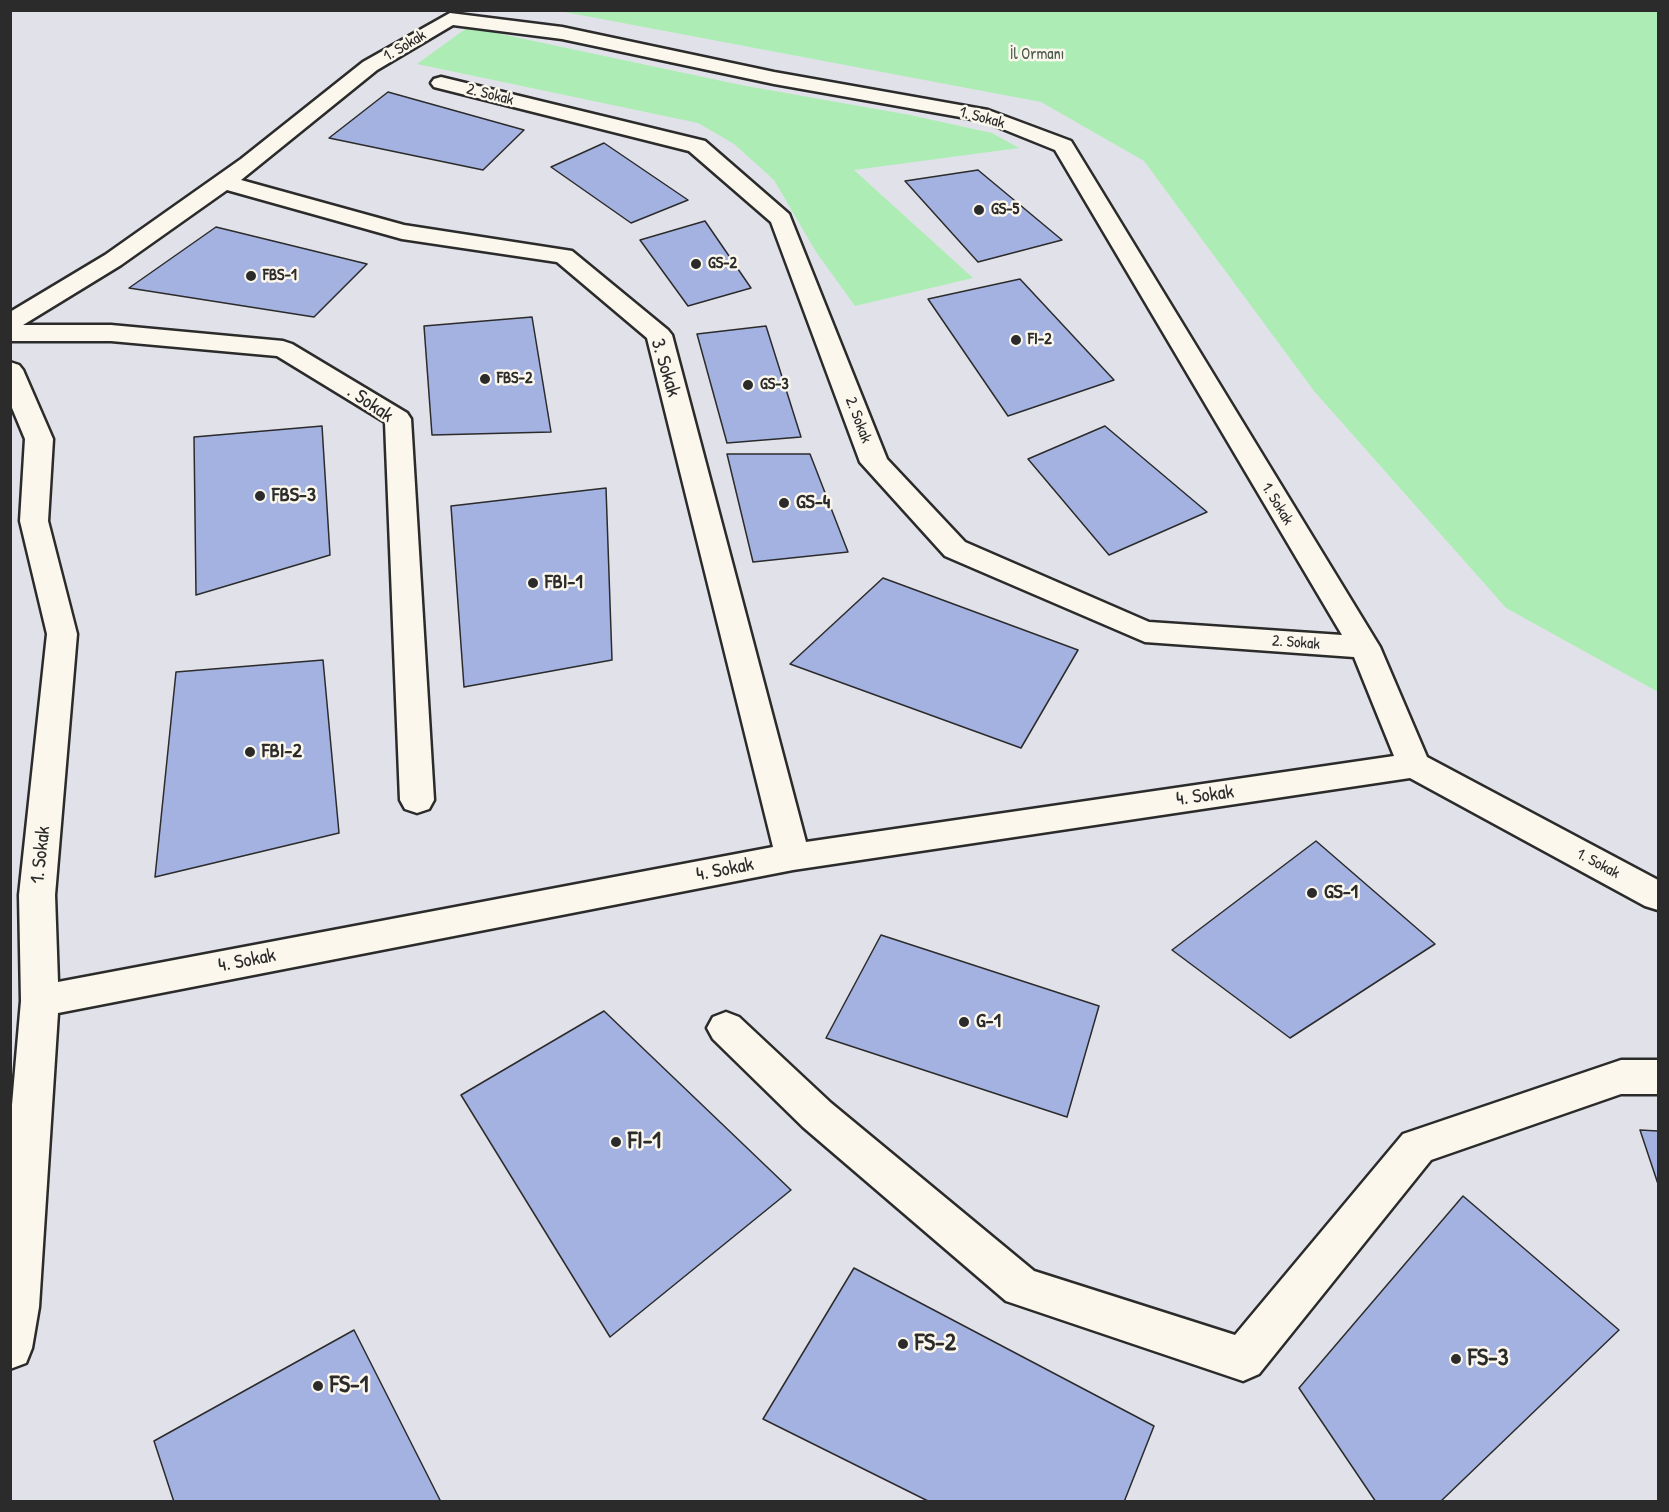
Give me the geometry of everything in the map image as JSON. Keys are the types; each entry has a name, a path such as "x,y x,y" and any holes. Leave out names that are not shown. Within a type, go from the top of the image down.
{"street":[{"name":"1. Sokak","path":"10,323 113,260 249,165 370,66 450,19 562,33 774,78 988,116 1063,146 1257,472 1365,647 1414,765 1659,896"},
{"name":"2. Sokak","path":"441,83 697,146 781,219 874,462 955,549 1145,632 1365,647"},
{"name":"3. Sokak","path":"224,182 402,232 564,256 659,335 793,857"},
{"name":". Sokak","path":"10,333 111,333 283,349 398,418 417,800"},
{"name":"1. Sokak","path":"10,370 39,439 22,526 63,634 37,895 40,1001 17,1307 10,1348"},
{"name":"4. Sokak","path":"40,1001 793,857 1414,765"},
{"path":"726,1028 817,1115 1021,1287 1243,1359 1417,1147 1621,1077 1659,1077"}],"green space":[{"name":"İl Ormanı","path":"559,11 1658,11 1658,692 1506,608 1314,391 1144,161 1041,102"},
{"path":"468,27 741,85 910,115 992,133 1019,148 854,170 973,278 855,306 816,252 774,180 734,144 698,123 417,64"}],"building":[{"path":"388,92 524,130 483,170 329,138"},
{"path":"604,143 688,200 631,223 551,167"},
{"name":"GS-5","path":"978,170 1062,240 978,262 905,181"},
{"name":"GS-2","path":"705,221 751,288 688,306 640,240"},
{"name":"FBS-1","path":"216,227 367,264 314,317 129,288"},
{"name":"FI-2","path":"1020,279 1114,380 1008,416 928,299"},
{"name":"FBS-2","path":"532,317 551,432 432,435 424,326"},
{"name":"GS-3","path":"766,326 801,437 727,443 697,334"},
{"name":"FBS-3","path":"322,426 330,555 196,595 194,437"},
{"path":"1105,426 1207,512 1109,555 1028,459"},
{"name":"GS-4","path":"727,454 810,454 848,552 753,562"},
{"name":"FBI-1","path":"606,488 612,660 464,687 451,506"},
{"path":"883,578 1078,650 1021,748 790,664"},
{"name":"FBI-2","path":"323,660 339,833 155,877 176,672"},
{"name":"GS-1","path":"1316,841 1435,944 1290,1038 1172,950"},
{"name":"G-1","path":"881,935 1099,1006 1067,1117 826,1038"},
{"name":"FI-1","path":"604,1011 791,1190 610,1337 461,1095"},
{"path":"1640,1130 1658,1131 1658,1184"},
{"name":"FS-3","path":"1463,1196 1619,1330 1440,1502 1376,1502 1299,1388"},
{"name":"FS-2","path":"854,1268 1154,1426 1124,1502 930,1502 763,1419"},
{"name":"FS-1","path":"354,1330 441,1502 174,1502 154,1441"}],"place":[{"name":"GS-5","path":"979,210"},
{"name":"GS-2","path":"696,264"},
{"name":"FBS-1","path":"251,276"},
{"name":"FI-2","path":"1016,340"},
{"name":"FBS-2","path":"485,379"},
{"name":"GS-3","path":"748,385"},
{"name":"FBS-3","path":"260,496"},
{"name":"GS-4","path":"784,503"},
{"name":"FBI-1","path":"533,583"},
{"name":"FBI-2","path":"250,752"},
{"name":"GS-1","path":"1312,893"},
{"name":"G-1","path":"964,1022"},
{"name":"FI-1","path":"616,1142"},
{"name":"FS-2","path":"903,1344"},
{"name":"FS-3","path":"1456,1359"},
{"name":"FS-1","path":"318,1386"}]}
